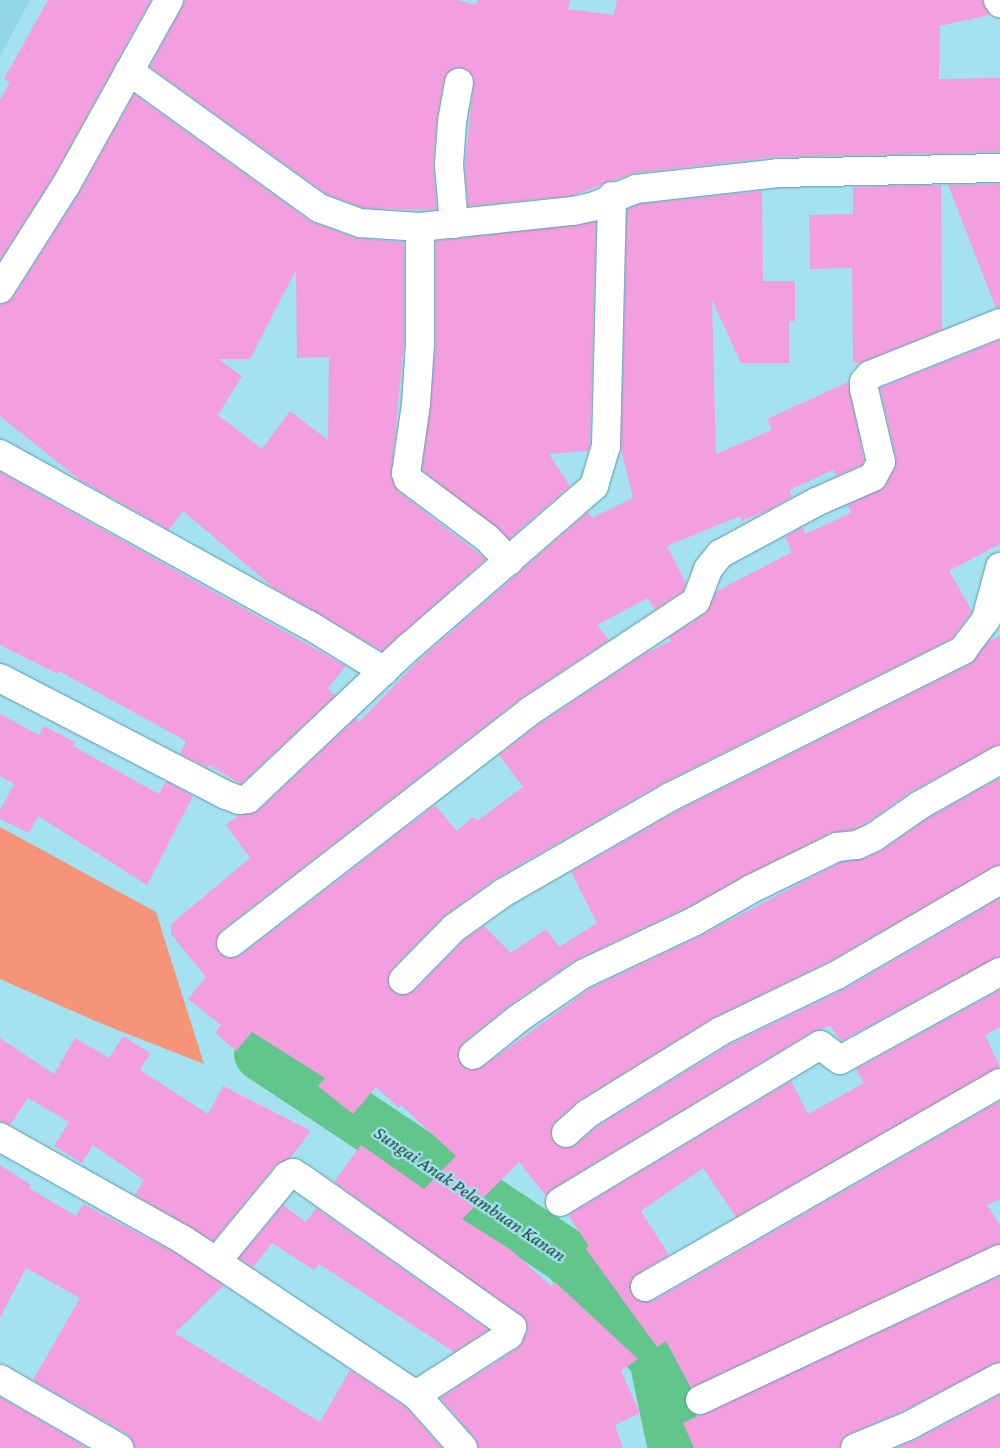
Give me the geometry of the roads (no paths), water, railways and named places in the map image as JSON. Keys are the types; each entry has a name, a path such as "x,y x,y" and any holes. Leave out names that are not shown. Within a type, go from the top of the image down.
{"street":[{"path":"0,289 66,185 169,0"},
{"path":"129,71 319,208 360,224 420,227 584,209 612,196 636,189 778,173 1000,168"},
{"path":"454,224 449,165 452,122 459,83"},
{"path":"0,678 239,800 248,799 384,671 594,486 606,446 612,196"},
{"path":"420,227 420,344 416,404 406,473 408,479 487,538 509,561"},
{"path":"231,943 530,711 696,600 708,569 720,554 816,502 873,476 881,462 864,389 864,382 870,375 1000,323"},
{"path":"0,454 309,625 384,671"},
{"path":"404,980 454,928 503,893 670,797 963,650 986,619 993,602 1000,567"},
{"path":"473,1055 519,1018 583,974 695,921 751,889 837,847 857,845 874,837 920,805 1000,760"},
{"path":"566,1133 587,1114 721,1031 837,975 1000,880"},
{"path":"560,1202 820,1045 840,1060 1000,972"},
{"path":"645,1287 1000,1083"},
{"path":"0,1137 216,1262 416,1395 464,1448"},
{"path":"216,1262 288,1176 293,1173 512,1327 509,1336 416,1395"},
{"path":"700,1400 1000,1259"},
{"path":"855,1448 908,1426 1000,1377"},
{"path":"0,1379 119,1448"}],"waterway":[{"name":"Sungai Anak Pelambuan Kanan","path":"261,1053 567,1256 656,1358 675,1448"}]}
